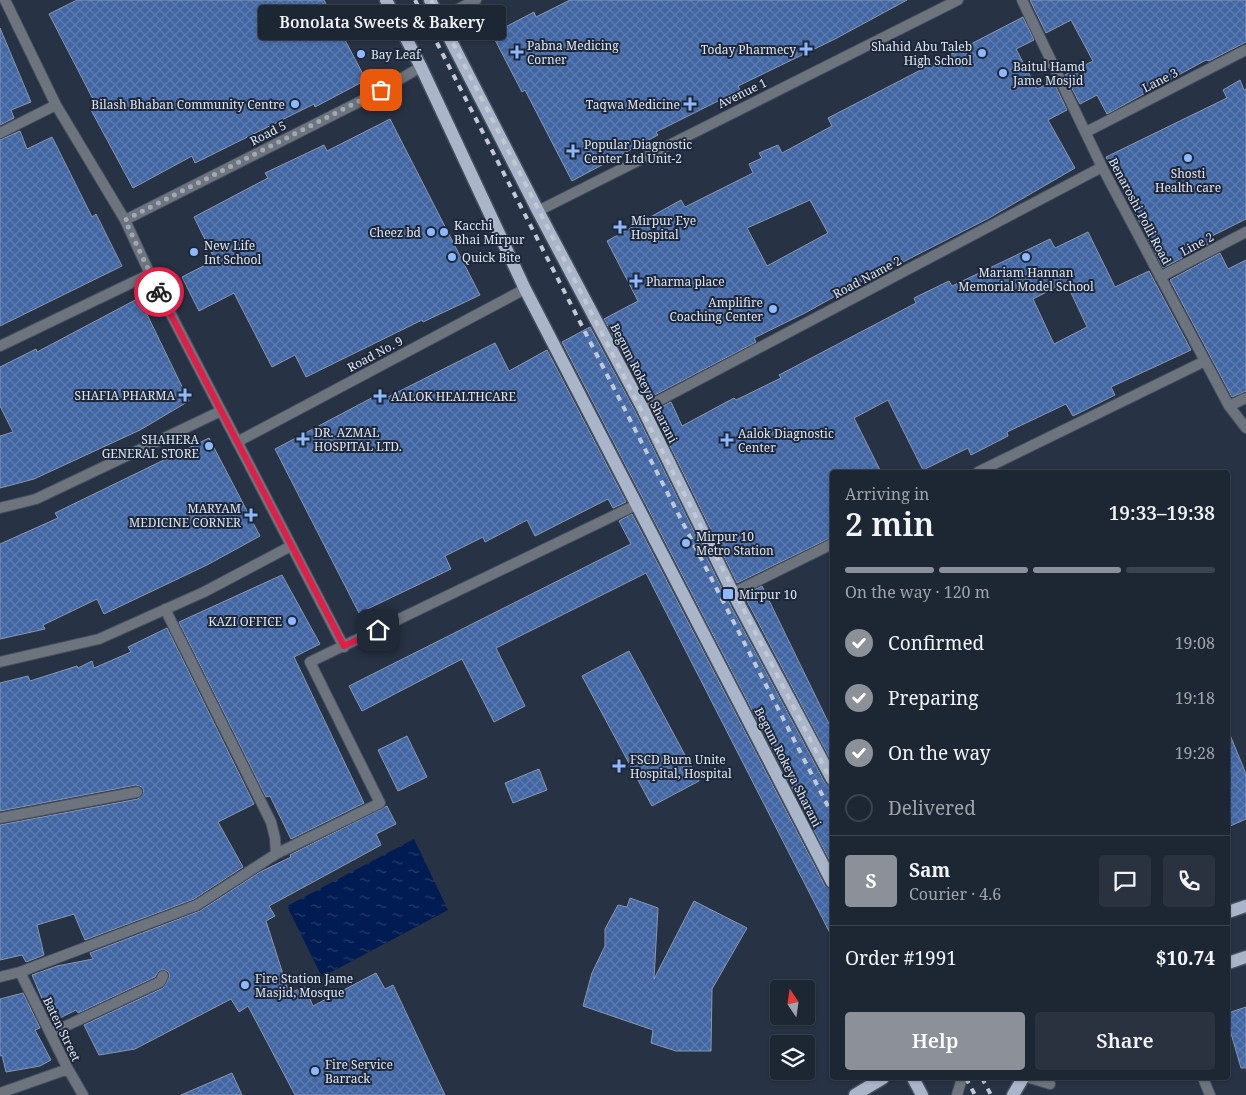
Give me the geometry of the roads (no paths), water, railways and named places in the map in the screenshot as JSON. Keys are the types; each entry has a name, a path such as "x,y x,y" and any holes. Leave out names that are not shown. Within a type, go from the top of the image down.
{"main road":[{"name":"Begum Rokeya Sharani","path":"386,0 421,67 525,289 830,878"},
{"name":"Begum Rokeya Sharani","path":"430,0 538,211 643,409 734,593 830,775"},
{"path":"1230,911 1246,906"},
{"path":"1230,962 1246,957"},
{"path":"855,1095 880,1080"},
{"path":"914,1080 922,1095"},
{"path":"1013,1095 1022,1080"}],"street":[{"path":"5,0 56,105 125,220 150,274 344,646"},
{"path":"440,18 476,0"},
{"name":"Avenue 1","path":"538,211 958,0"},
{"name":"Benaroshi Polli Road","path":"1022,0 1102,167 1229,406 1246,428"},
{"name":"Lane 3","path":"1086,132 1246,50"},
{"name":"Road 5","path":"125,220 367,98 421,67"},
{"path":"0,133 56,105"},
{"name":"Road Name 2","path":"643,409 1102,167"},
{"name":"Line 2","path":"1160,277 1246,232"},
{"path":"0,346 150,274"},
{"name":"Road No. 9","path":"237,442 525,289"},
{"path":"982,470 1205,361"},
{"path":"1229,406 1246,398"},
{"path":"0,508 36,499 220,410"},
{"path":"0,977 20,972 197,905 276,854 380,803 310,662 638,504"},
{"path":"734,593 830,545"},
{"path":"0,662 99,639 204,592 291,546"},
{"path":"165,609 271,822 276,854"},
{"path":"0,818 137,792"},
{"name":"Baten Street","path":"20,972 83,1095"},
{"path":"51,1033 160,982 163,976"},
{"path":"0,1094 68,1069"},
{"path":"957,1095 961,1080"},
{"path":"1037,1080 1050,1084"},
{"path":"1204,1080 1210,1095"}],"water":[{"path":"414,839 448,910 322,977 287,906"}],"railway":[{"path":"415,0 830,810"},
{"path":"431,0 830,778"},
{"path":"967,1080 975,1095"},
{"path":"983,1080 991,1095"}],"place":[{"name":"Today Pharmecy","path":"806,49"},
{"name":"Pabna Medicing Corner","path":"517,52"},
{"name":"Shahid Abu Taleb High School","path":"982,53"},
{"name":"Bay Leaf","path":"361,54"},
{"name":"Baitul Hamd Jame Mosjid","path":"1003,73"},
{"name":"Bonolata Sweets & Bakery","path":"381,90"},
{"name":"Bilash Bhaban Community Centre","path":"295,104"},
{"name":"Taqwa Medicine","path":"690,104"},
{"name":"Popular Diagnostic Center Ltd Unit-2","path":"573,151"},
{"name":"Shosti Health care","path":"1188,158"},
{"name":"Mirpur Eye Hospital","path":"620,227"},
{"name":"Cheez bd","path":"431,232"},
{"name":"Kacchi Bhai Mirpur","path":"444,232"},
{"name":"New Life Int School","path":"194,252"},
{"name":"Quick Bite","path":"452,257"},
{"name":"Mariam Hannan Memorial Model School","path":"1026,257"},
{"name":"Pharma place","path":"636,281"},
{"name":"Amplifire Coaching Center","path":"773,309"},
{"name":"SHAFIA PHARMA","path":"185,395"},
{"name":"AALOK HEALTHCARE","path":"380,396"},
{"name":"DR. AZMAL HOSPITAL LTD.","path":"303,439"},
{"name":"Aalok Diagnostic Center","path":"727,440"},
{"name":"SHAHERA GENERAL STORE","path":"209,446"},
{"name":"MARYAM MEDICINE CORNER","path":"251,515"},
{"name":"Mirpur 10 Metro Station","path":"686,543"},
{"name":"Mirpur 10","path":"728,594"},
{"name":"KAZI OFFICE","path":"292,621"},
{"name":"FSCD Burn Unite Hospital, Hospital","path":"619,766"},
{"name":"Fire Station Jame Masjid, Mosque","path":"245,985"},
{"name":"Fire Service Barrack","path":"315,1071"}]}
